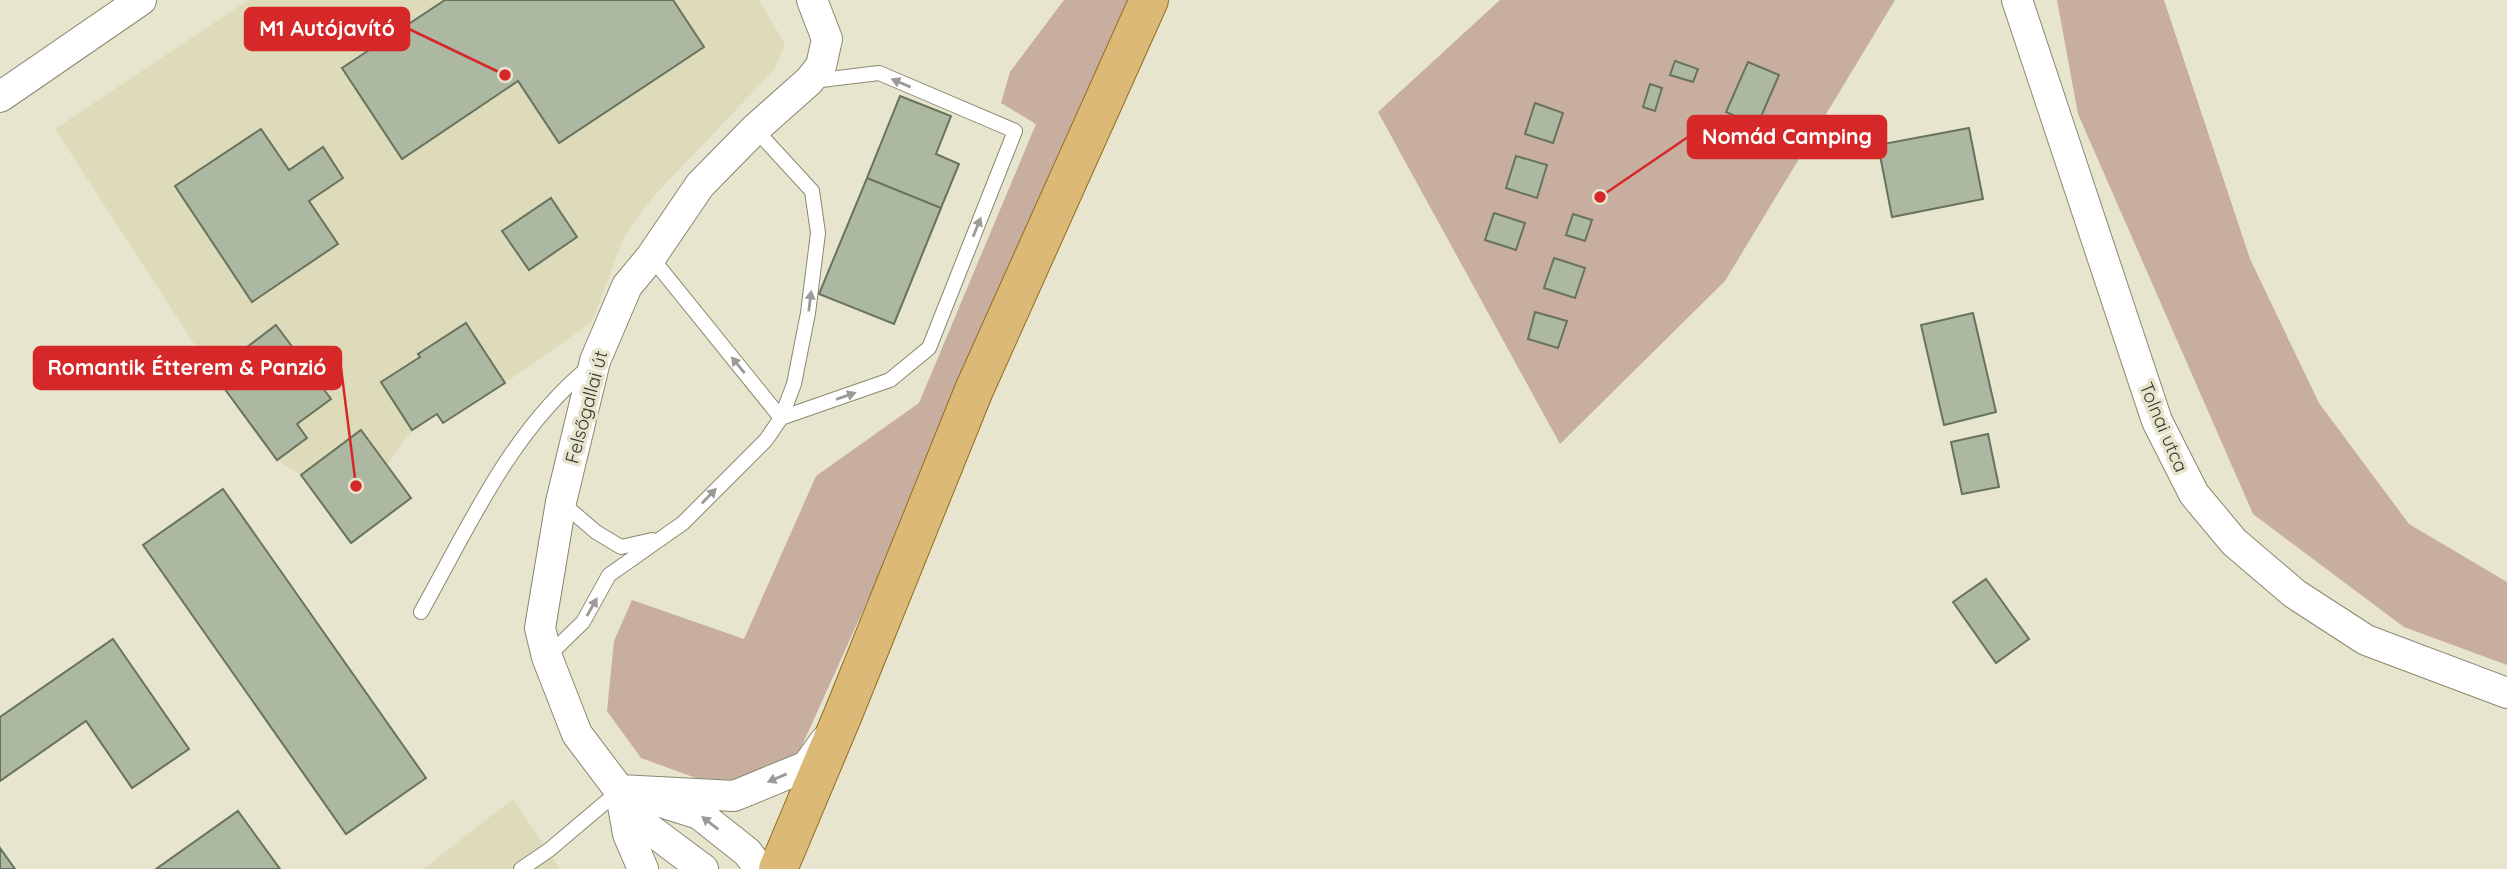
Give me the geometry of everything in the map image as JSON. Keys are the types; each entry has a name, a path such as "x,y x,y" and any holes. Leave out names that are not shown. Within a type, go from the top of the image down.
{"main road":[{"path":"778,869 974,390 1149,0"}],"street":[{"path":"0,97 141,0"},
{"name":"Felsőgallai út","path":"703,869 648,828 577,734 547,657 540,628 561,502 595,361 626,286 651,257 699,185 755,128 809,81 821,66 827,39 812,0"},
{"name":"Tolnai utca","path":"2017,0 2157,421 2194,494 2234,542 2295,594 2365,640 2507,693"},
{"path":"620,790 734,796 807,766 842,717"},
{"path":"620,790 628,834 643,869"},
{"path":"620,790 699,814 747,852 760,869"}],"lane":[{"path":"781,418 890,380 929,348 1015,131 879,74 809,81"},
{"path":"547,657 583,622 609,575 683,523 766,440 781,418 794,384 808,313 818,233 812,191 755,128"},
{"path":"651,257 781,418"},
{"path":"421,612 503,466 530,427 575,378 595,361"},
{"path":"561,502 596,532 621,547 657,539"},
{"path":"521,869 549,850 620,790"}],"shaded area":[{"path":"248,0 759,0 785,44 774,70 652,198 624,237 592,322 443,423 437,414 412,430 387,465 361,430 301,475 277,460 213,373 55,129"},
{"path":"1064,0 1139,0 800,750 763,778 704,781 641,758 607,711 614,641 632,600 744,639 816,476 919,403 1036,124 1001,103 1010,72"},
{"path":"1500,0 1895,0 1725,281 1560,444 1378,112"},
{"path":"2057,0 2164,0 2250,259 2319,403 2409,524 2507,582 2507,665 2404,627 2253,514 2078,114"},
{"path":"513,799 560,869 423,869"}],"building":[{"path":"445,0 673,0 704,47 559,143 518,81 402,159 342,68"},
{"path":"1675,61 1698,69 1693,82 1670,75"},
{"path":"1748,62 1779,75 1757,126 1726,112"},
{"path":"1650,84 1662,88 1655,111 1643,107"},
{"path":"900,96 951,116 936,154 959,164 941,208 867,178"},
{"path":"1535,103 1563,113 1553,143 1525,134"},
{"path":"1969,128 1983,199 1892,217 1878,145"},
{"path":"261,129 289,170 323,147 343,178 309,201 338,244 252,302 175,186"},
{"path":"1516,156 1547,165 1537,198 1506,188"},
{"path":"867,178 941,208 894,324 819,294"},
{"path":"551,198 577,237 529,270 502,231"},
{"path":"1494,213 1525,223 1516,250 1485,240"},
{"path":"1573,214 1592,220 1585,241 1566,235"},
{"path":"1554,258 1585,268 1575,298 1544,288"},
{"path":"1535,312 1567,321 1558,348 1528,339"},
{"path":"1973,313 1996,412 1944,425 1921,325"},
{"path":"466,323 505,383 443,423 437,414 412,430 381,382"},
{"path":"276,325 331,399 297,424 307,438 277,460 213,373"},
{"path":"361,430 411,498 351,543 301,475"},
{"path":"1988,434 1999,487 1962,494 1951,442"},
{"path":"223,489 426,778 346,834 143,545"},
{"path":"1986,579 2029,639 1996,663 1953,602"},
{"path":"113,639 189,749 132,788 86,721 0,781 0,717"},
{"path":"238,811 280,869 156,869"},
{"path":"0,848 15,869 0,869"}],"place":[{"name":"M1 Autójavító","path":"505,75"},
{"name":"Nomád Camping","path":"1600,197"},
{"name":"Romantik Étterem & Panzió","path":"356,486"}]}
